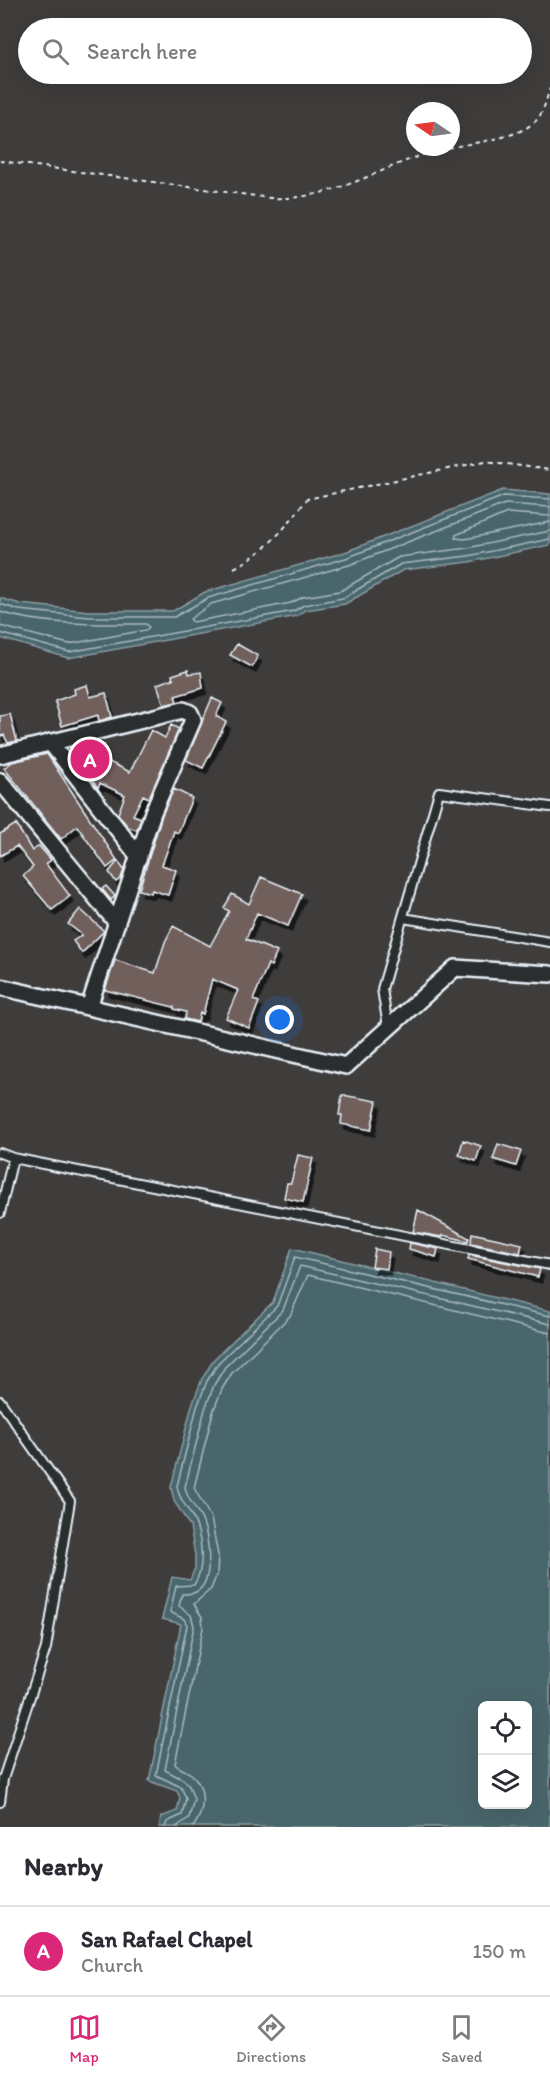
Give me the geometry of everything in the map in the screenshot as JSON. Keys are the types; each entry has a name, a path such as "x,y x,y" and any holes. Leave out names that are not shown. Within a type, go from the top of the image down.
{"street":[{"path":"0,754 183,710 190,713 193,720 153,812 89,1007"},
{"path":"50,742 139,857"},
{"path":"0,781 117,923"},
{"path":"0,987 346,1066 455,968 550,974"}],"lane":[{"path":"388,1028 382,989 439,792 550,807"},
{"path":"403,918 550,942"},
{"path":"0,1153 14,1158 550,1265"},
{"path":"0,1213 14,1158"},
{"path":"0,1401 70,1501 46,1648 3,1779 0,1802"}],"path":[{"path":"0,160 270,198 299,200 332,191 432,152 514,133 533,124 544,107 550,88"},
{"path":"234,568 253,558 281,535 308,499 485,461 528,469 550,470"}],"water":[{"path":"503,490 550,494 550,545 469,562 403,570 345,604 305,610 297,616 68,658 0,638 0,598 20,604 89,611 173,611 205,592 345,552"},
{"path":"292,1248 550,1311 550,1827 159,1827 161,1817 177,1811 180,1798 177,1791 149,1781 181,1624 162,1619 172,1577 190,1580 195,1568 190,1526 174,1501 171,1487 192,1405 202,1379 214,1359 273,1302"}],"building":[{"path":"237,644 258,656 252,667 230,655"},
{"path":"188,670 189,674 201,672 203,688 175,696 177,702 164,705 157,684 173,679 172,675"},
{"path":"87,685 90,697 106,693 112,717 99,721 98,715 62,726 55,701 75,694 74,689"},
{"path":"212,698 222,703 216,716 226,722 203,768 186,760"},
{"path":"10,714 17,741 8,743 4,735 0,736 0,716"},
{"path":"171,725 179,729 149,798 143,795 133,815 141,818 137,830 128,827 118,814 125,795 100,783 98,788 72,752 104,745 107,761 130,772 151,730 165,738"},
{"path":"47,754 117,860 107,868 77,826 61,839 4,768 12,762"},
{"path":"174,789 192,798 178,833 174,831 162,865 176,870 168,895 152,890 151,893 139,890 162,815"},
{"path":"16,824 32,851 39,846 51,860 46,864 70,896 52,910 23,876 33,867 17,846 0,856 0,834"},
{"path":"118,861 124,870 121,878 116,882 109,872"},
{"path":"261,877 302,894 288,926 257,913 246,939 277,952 271,966 268,964 253,1000 259,1002 249,1028 226,1018 238,990 212,979 203,1014 200,1013 198,1022 185,1019 186,1012 174,1009 174,1007 105,990 115,960 155,973 173,926 210,946 229,911 224,908 232,894 249,904"},
{"path":"106,886 115,896 111,900 102,889"},
{"path":"80,909 104,931 82,953 73,941 82,935 68,924"},
{"path":"342,1095 377,1101 371,1130 341,1124 342,1115 339,1115"},
{"path":"463,1140 481,1146 476,1161 459,1155"},
{"path":"498,1144 521,1151 516,1166 493,1159"},
{"path":"298,1155 313,1158 303,1202 284,1198 287,1183 291,1183"},
{"path":"418,1210 469,1238 468,1241 443,1235 442,1237 413,1232"},
{"path":"472,1233 522,1244 520,1253 471,1243"},
{"path":"410,1243 438,1249 436,1257 409,1249"},
{"path":"375,1249 389,1252 387,1269 372,1267"},
{"path":"469,1255 540,1269 538,1277 468,1259"}],"place":[{"name":"San Rafael Chapel","path":"90,759"}]}
